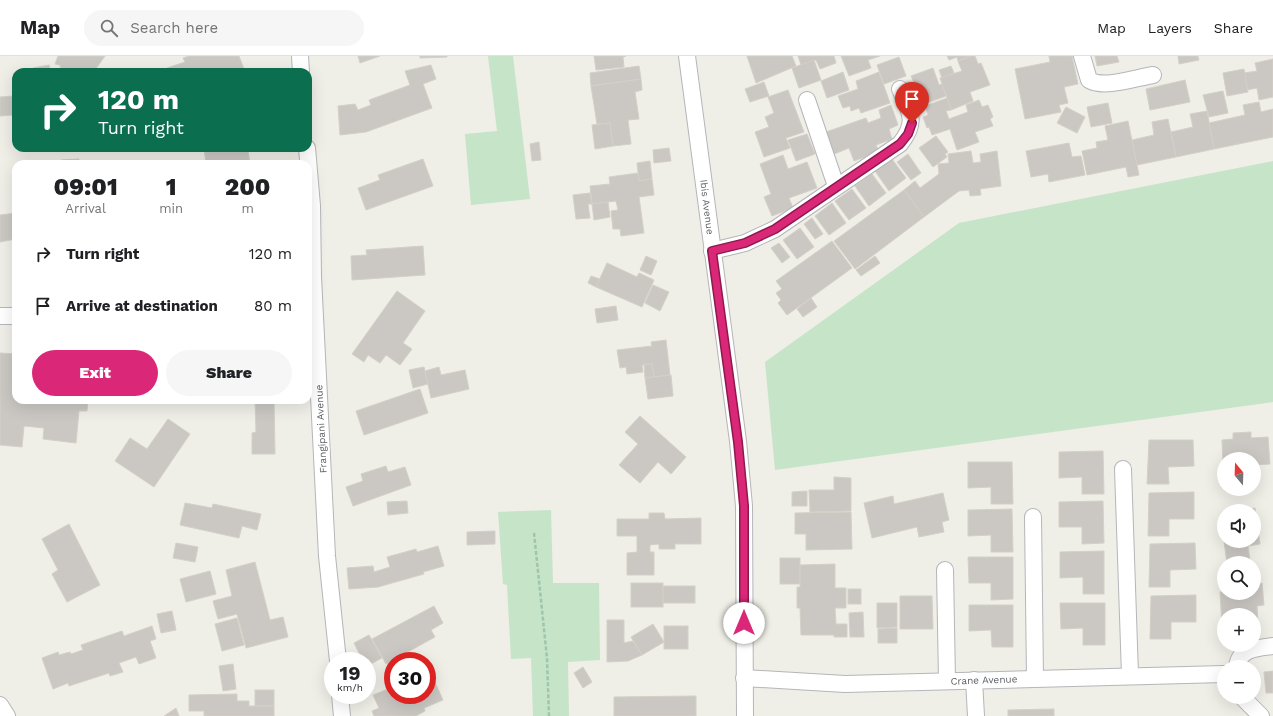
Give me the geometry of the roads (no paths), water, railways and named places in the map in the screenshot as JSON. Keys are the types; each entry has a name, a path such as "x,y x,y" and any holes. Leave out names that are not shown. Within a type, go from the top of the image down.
{"street":[{"path":"300,56 301,68"},
{"name":"Ibis Avenue","path":"687,56 738,442 744,506 745,716"},
{"path":"1082,56 1089,80 1095,83 1104,84 1153,75"},
{"path":"712,251 760,238 900,144 908,134 912,123 910,111 900,89"},
{"path":"807,100 836,186"},
{"name":"Frangipani Avenue","path":"312,312 326,556 337,652"},
{"path":"0,316 12,316"},
{"path":"1123,469 1130,675"},
{"path":"1033,517 1035,678"},
{"path":"945,570 947,681"},
{"path":"1238,660 1243,654 1253,648 1273,646"},
{"name":"Crane Avenue","path":"744,678 845,684 1130,675 1217,674"},
{"path":"974,680 976,716"},
{"path":"341,704 342,716"},
{"path":"1249,704 1261,716"},
{"path":"0,705 7,716"}]}
